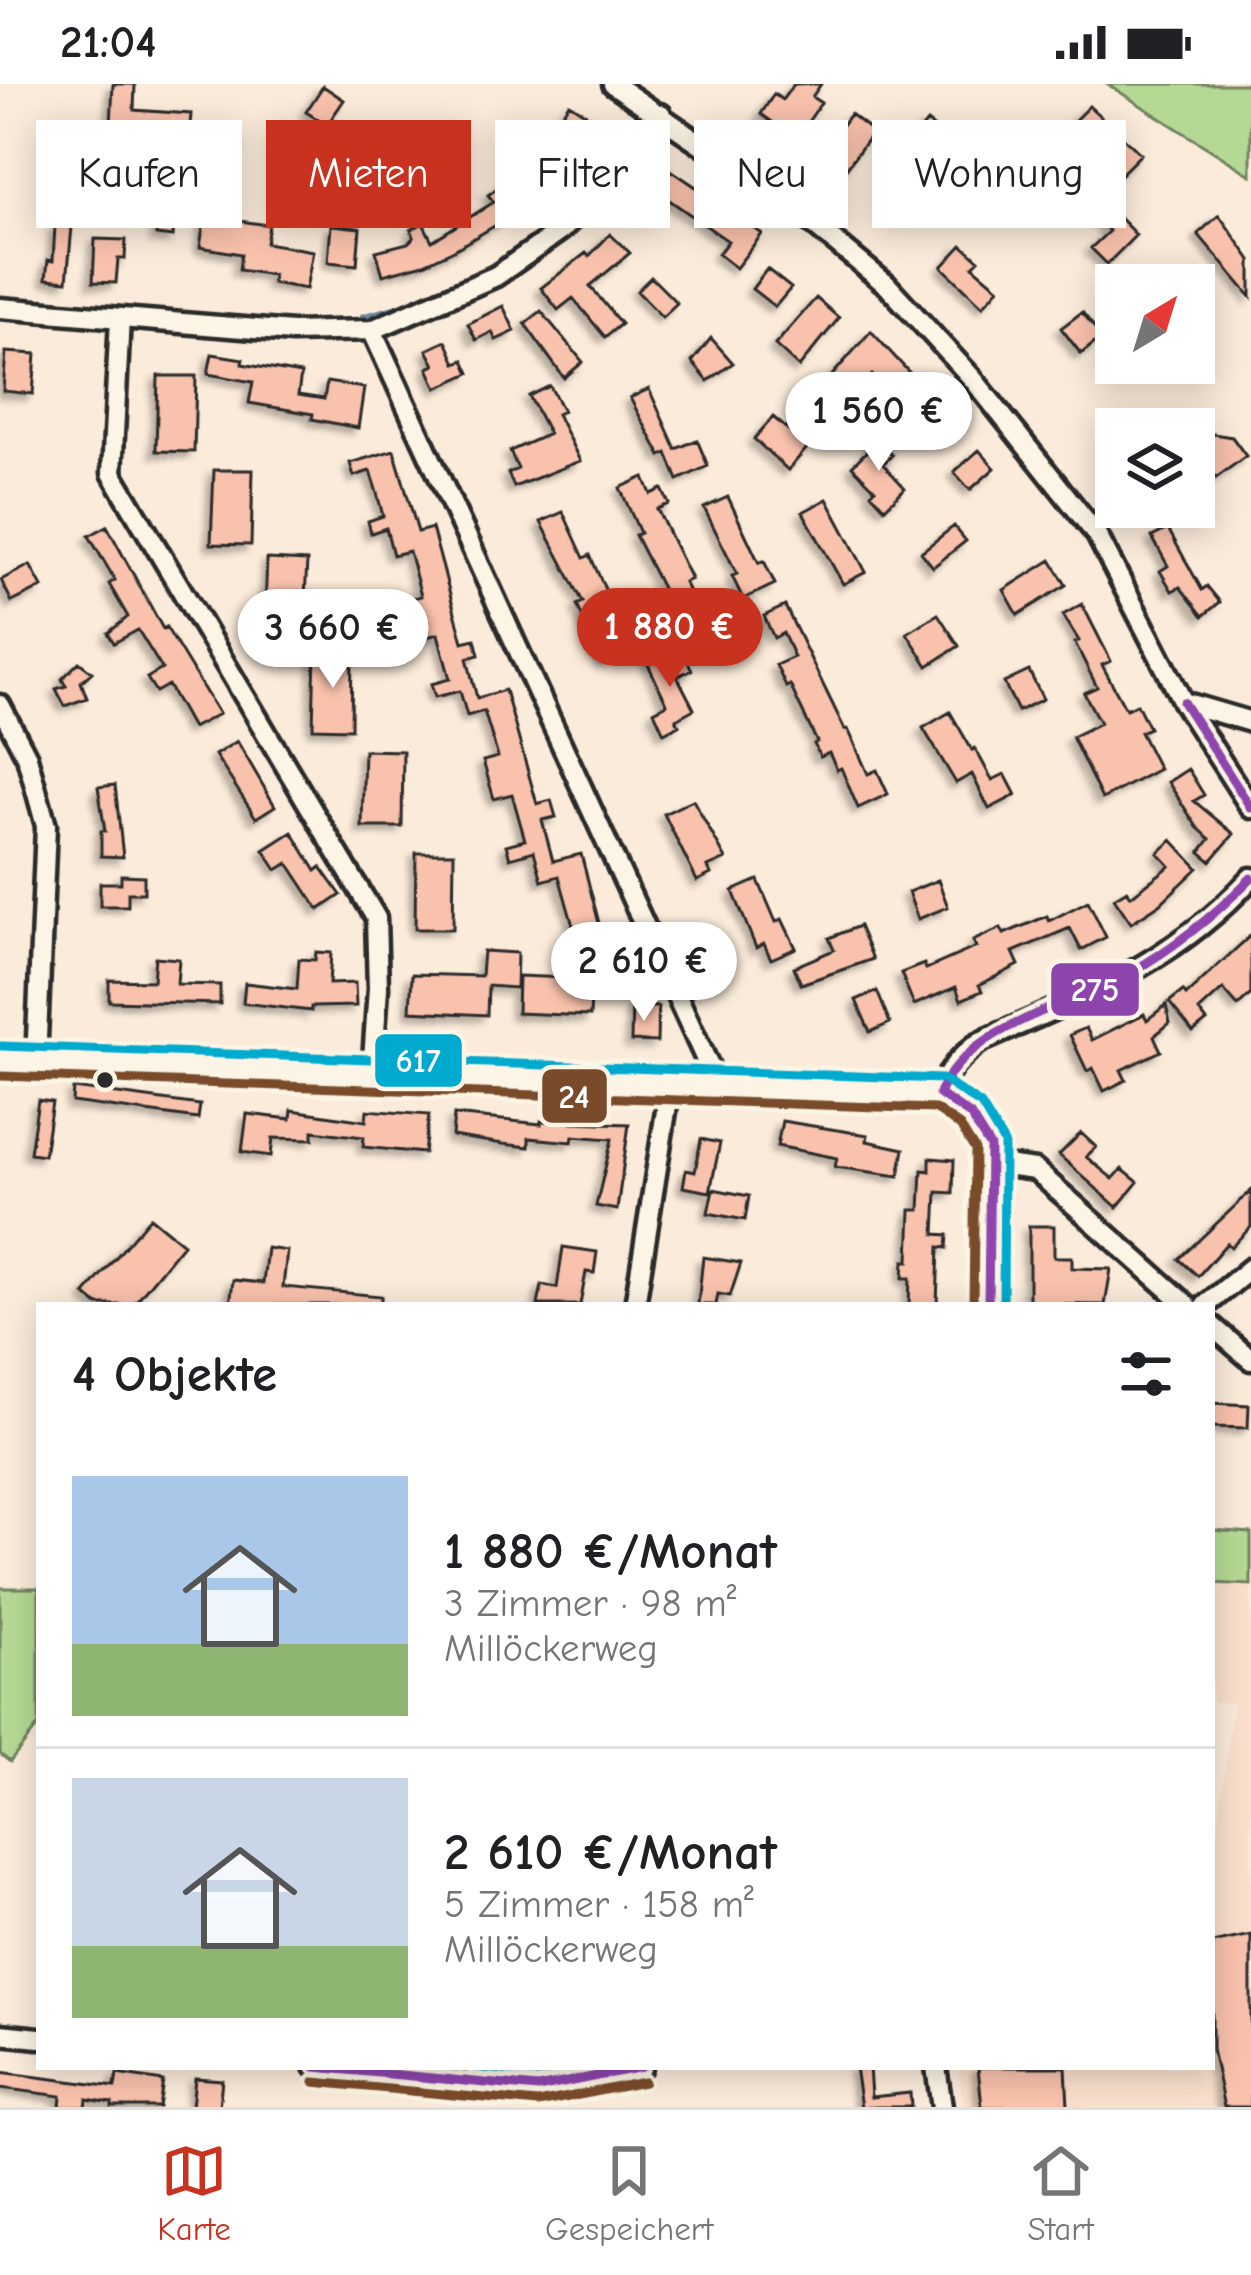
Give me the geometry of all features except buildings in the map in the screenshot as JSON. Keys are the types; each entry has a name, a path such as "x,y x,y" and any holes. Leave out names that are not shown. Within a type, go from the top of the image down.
{"street":[{"path":"614,84 788,203 886,285 973,379 1097,535 1183,702 1251,808"},
{"path":"0,308 292,332 372,330 496,275 560,231 612,180 661,114"},
{"path":"120,318 112,473 376,918 378,988 372,1076"},
{"path":"372,330 718,1086"},
{"path":"1183,702 1251,722"},
{"path":"0,705 27,757 46,826 36,1062"},
{"path":"939,1094 946,1074 980,1042 1167,954 1226,906 1251,878"},
{"path":"0,1061 939,1094 964,1108 984,1128 991,1164 988,1302"},
{"path":"635,1302 670,1085"},
{"path":"991,1164 1035,1170 1184,1302"},
{"path":"1210,1302 1251,1268"},
{"path":"1215,1329 1251,1360"},
{"path":"0,2034 33,2037"},
{"path":"372,2070 447,2074 537,2097 631,2070"},
{"path":"936,2070 941,2107"}],"shaded area":[{"path":"1215,1583 1251,1585 1251,2107 964,2107 958,2070 1215,2070 1215,1850 1233,1703 1215,1702"}],"green space":[{"path":"1107,84 1251,84 1251,175 1244,171"},
{"path":"1215,1530 1251,1533 1251,1585 1215,1583"},
{"path":"0,1588 36,1588 36,1729 10,1762 0,1754"}],"waterway":[{"path":"481,272 540,233"},
{"path":"362,316 410,303"},
{"path":"151,330 194,333"}],"transit line":[{"name":"275","path":"1183,702 1251,808"},
{"name":"275","path":"939,1094 953,1071 995,1035 1145,964 1193,930 1251,878"},
{"name":"617","path":"1,1046 942,1079 981,1105 1004,1143 1003,1302"},
{"name":"24","path":"0,1076 935,1109 960,1126 975,1150 973,1302"},
{"name":"275","path":"939,1094 970,1115 990,1147 988,1302"},
{"name":"275","path":"347,2070 538,2088 626,2070"},
{"name":"617","path":"506,2070 552,2070"},
{"name":"24","path":"314,2082 538,2103 644,2082"}]}
